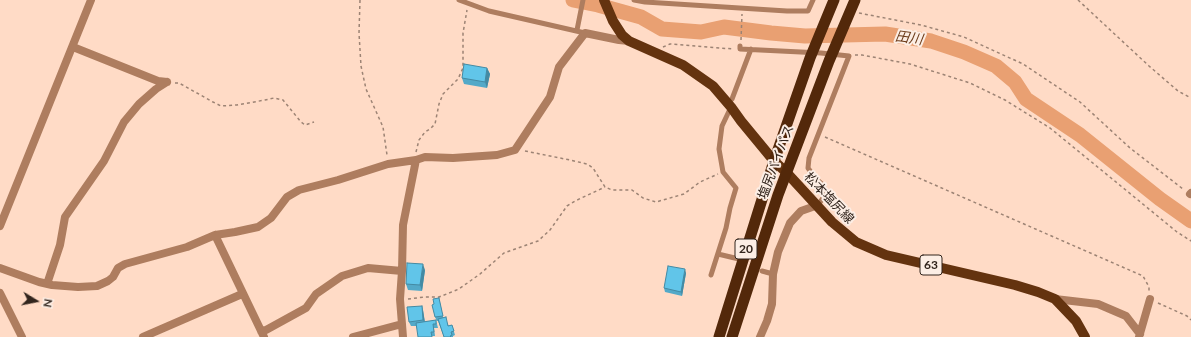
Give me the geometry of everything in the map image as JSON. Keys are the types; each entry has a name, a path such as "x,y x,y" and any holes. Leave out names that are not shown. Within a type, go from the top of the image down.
{"highway":[{"name":"塩尻バイパス","path":"719,337 774,161 810,58 834,1"},
{"name":"塩尻バイパス","path":"732,337 786,172 829,61 854,5"}],"main road":[{"name":"松本塩尻線","path":"604,0 616,27 622,35 629,40 682,65 713,86 774,161 818,205 832,222 856,242 886,255 1015,286 1038,292 1055,299 1076,321 1085,337"}],"street":[{"path":"0,226 91,0"},
{"path":"0,268 47,284 78,287 97,286 108,281 113,277 118,268 125,264 187,247 215,235 258,227 271,218 288,197 299,190 338,180 388,164 415,161 425,157 454,158 497,155 515,150 550,97 559,67 585,32 619,40 629,40"},
{"path":"73,47 158,81 167,82"},
{"path":"47,284 60,245 65,217 104,161 124,122 139,104 156,89 167,82"},
{"path":"403,337 400,299 403,225 415,161"},
{"path":"760,337 772,304 773,274 778,252 790,223 802,211 818,205"},
{"path":"215,235 262,334 266,330 306,308 316,294 342,276 368,268 402,271"},
{"path":"0,293 22,337"},
{"path":"143,337 242,294"},
{"path":"1055,299 1098,304 1126,316 1140,335"},
{"path":"1140,335 1150,299"},
{"path":"353,337 402,324"}],"lane":[{"path":"459,0 488,11 531,21 577,29 585,32"},
{"path":"577,29 583,0"},
{"path":"634,0 645,2 787,11 808,11 813,0"},
{"path":"740,47 850,56 809,158 808,168 815,178 823,185 825,191 824,198 818,205"},
{"path":"711,275 726,228 736,188 723,172 719,149 722,126 751,49"},
{"path":"718,254 743,260"},
{"path":"762,271 773,274"}],"path":[{"path":"360,0 359,32 361,66 366,89 383,127 388,164"},
{"path":"1078,0 1149,66 1178,90 1191,98"},
{"path":"415,161 419,140 425,132 435,124 439,104 443,94 458,79 462,68 463,33 468,4"},
{"path":"854,5 862,13 921,25 964,37 1023,64 1080,102 1130,148 1190,194"},
{"path":"657,53 661,48 670,44 740,47 742,10"},
{"path":"850,56 862,55 910,64 970,83 1005,100 1050,128 1177,232 1191,241"},
{"path":"167,82 179,83 221,106 237,105 274,98 283,100 305,125 314,122"},
{"path":"818,133 1143,276 1149,287 1150,299 1187,316 1191,320"},
{"path":"515,150 587,164 593,168 604,187 612,190 632,190 643,198 656,202 684,194 700,182 723,172"},
{"path":"400,299 439,297 460,289 504,253 538,241 550,230 567,206 604,187"}],"building":[{"path":"464,64 487,68 485,82 462,78"},
{"path":"407,263 423,264 420,285 406,284"},
{"path":"668,266 685,269 681,292 664,288"},
{"path":"439,298 443,316 435,317 432,305 434,304 433,299"},
{"path":"422,306 423,320 409,322 407,307"},
{"path":"446,317 448,326 452,325 454,331 451,332 451,337 444,337 438,319"},
{"path":"436,320 436,324 433,324 434,332 431,332 432,337 418,337 416,323"}],"waterway":[{"name":"田川","path":"573,0 598,5 641,17 662,29 701,32 724,27 805,36 885,34 931,41 964,52 996,66 1015,82 1026,99 1080,135 1160,199 1191,221"}]}
